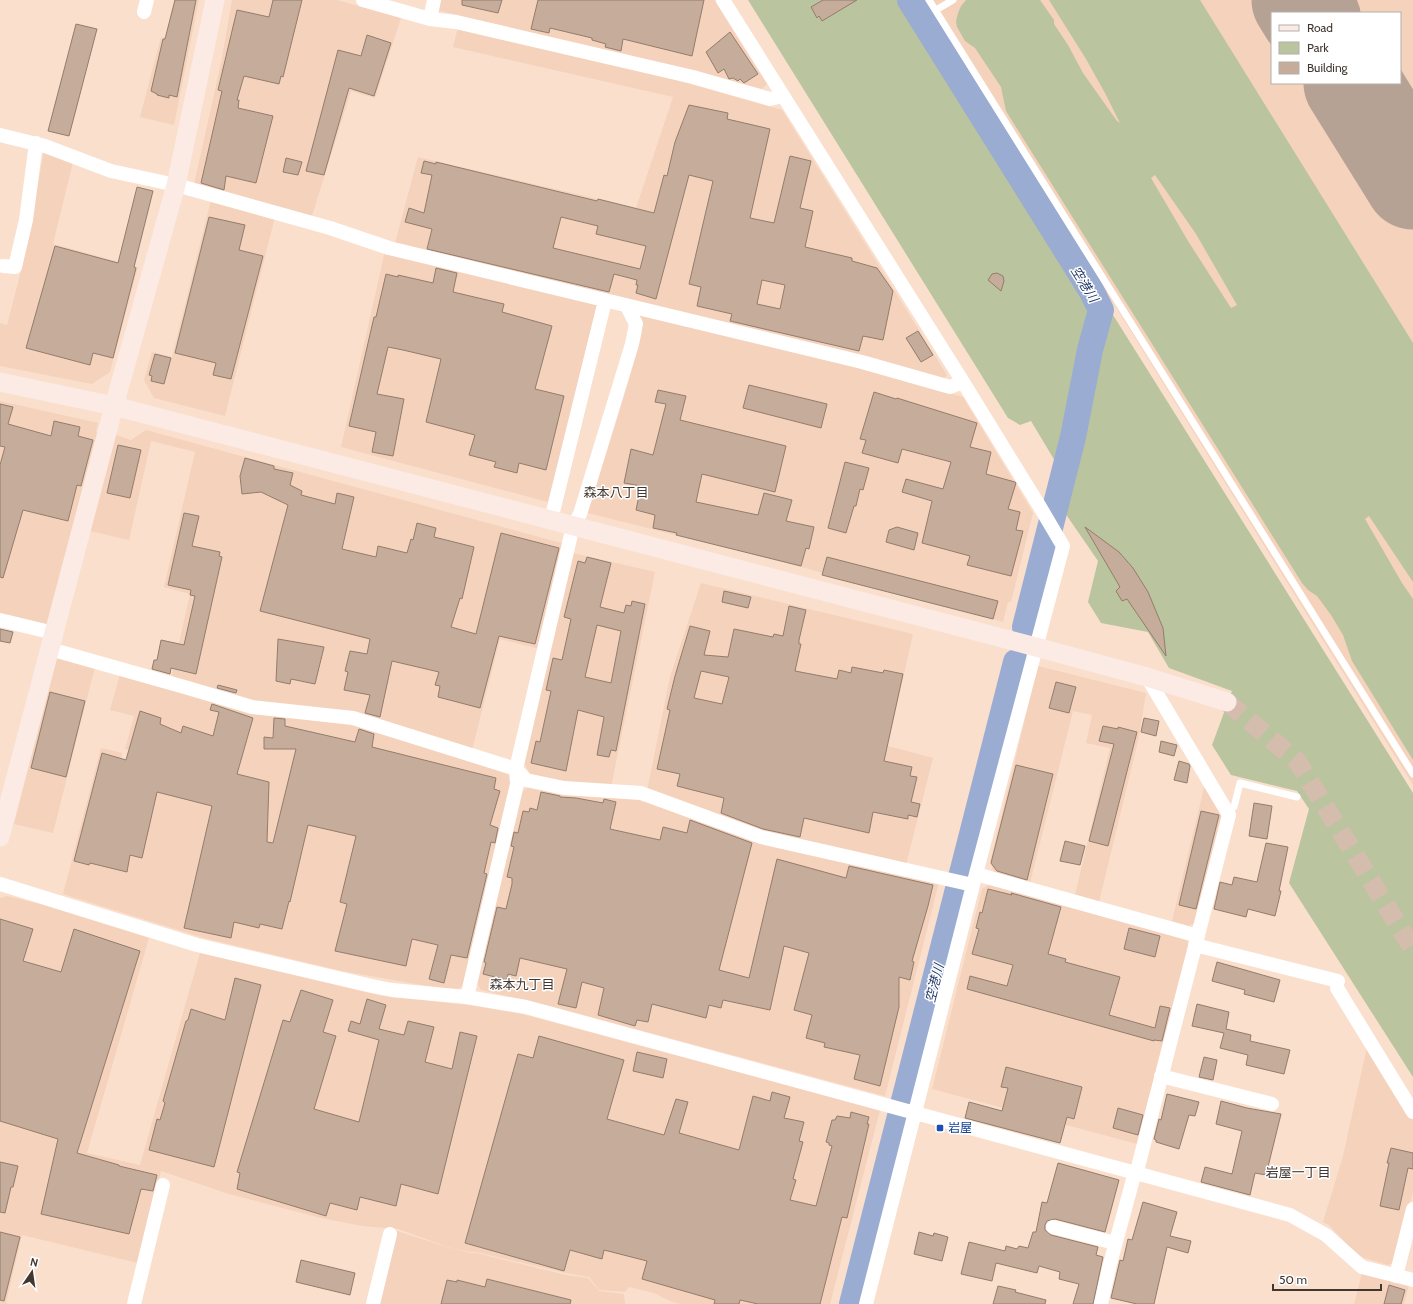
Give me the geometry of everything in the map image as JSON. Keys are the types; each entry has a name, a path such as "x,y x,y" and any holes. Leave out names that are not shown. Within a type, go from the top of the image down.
{"street":[{"path":"0,837 114,406 176,185 215,0"},
{"path":"363,0 430,19 456,22 693,77 770,99 784,96"},
{"path":"430,19 434,0"},
{"path":"723,0 963,382 1063,546 972,881 912,1112 866,1304"},
{"path":"0,135 45,146 111,171 176,185 330,228 390,248 854,360 950,387 963,382"},
{"path":"3,266 16,267 17,230 26,220 36,144"},
{"path":"467,997 517,784 516,770 573,526 580,514 632,344 636,324 627,306"},
{"path":"551,520 603,309"},
{"path":"0,382 114,406 1036,647 1147,677 1227,702"},
{"path":"0,620 52,641 252,707 353,718 516,770 526,780 564,788 640,793 761,837 945,879 972,881 1196,941 1337,984 1413,1112"},
{"path":"1101,1304 1115,1243 1135,1172 1138,1167 1229,814 1147,677"},
{"path":"0,884 197,945 372,986 392,990 467,997 526,1007 1290,1215 1326,1236 1362,1267 1413,1280"},
{"path":"1161,1076 1272,1104"},
{"path":"134,1304 163,1185"},
{"path":"1396,1276 1413,1209"},
{"path":"1053,1227 1115,1243"},
{"path":"373,1304 390,1234"}],"lane":[{"path":"929,0 1413,774"},
{"path":"936,10 953,0"},
{"path":"1227,811 1234,807 1240,783 1297,797"}],"shaded area":[{"path":"174,0 199,0 174,125 140,117 161,37 165,38"},
{"path":"232,0 337,0 401,18 375,98 351,91 312,216 194,184 221,63"},
{"path":"440,0 714,0 767,84 762,89 437,10"},
{"path":"921,0 1413,0 1413,785 1114,304"},
{"path":"458,27 673,79 782,110 947,375 943,380 395,243 418,157 636,208 673,97 453,47"},
{"path":"44,151 73,162 53,244 138,267 110,372 92,384 0,366 0,323 7,325 20,275"},
{"path":"211,200 275,217 225,416 154,398 144,380 152,352 172,357"},
{"path":"385,251 597,304 548,502 341,447"},
{"path":"641,314 856,367 963,397 1033,513 1011,602 1008,602 1003,622 805,568 588,513 642,333 638,316"},
{"path":"0,401 98,423 96,432 101,435 50,625 0,616"},
{"path":"146,430 565,544 539,649 500,639 472,750 254,702 171,679 190,594 164,587 195,452 151,441 129,540 90,531 116,435 131,440"},
{"path":"573,553 655,572 611,787 577,785 533,777 523,761"},
{"path":"701,583 913,634 888,746 933,758 906,865 770,834 647,791 670,677"},
{"path":"57,657 95,667 53,833 14,824"},
{"path":"1038,666 1146,693 1139,737 1099,902 1075,895 1110,748 1086,743 1092,715 1073,711 1030,883 994,873 990,862"},
{"path":"120,674 352,724 509,774 512,793 468,982 456,991 342,971 204,938 63,894 101,748 122,753 121,759 143,764 145,753 125,749 134,716 110,710"},
{"path":"530,786 635,799 939,882 885,1096 550,1006 481,990 477,983 523,791"},
{"path":"1204,788 1207,788 1225,817 1198,921 1189,926 1172,921"},
{"path":"992,883 1185,937 1192,950 1141,1145 932,1089 982,889"},
{"path":"7,896 40,904 149,938 87,1153 140,1165 200,953 382,996 468,1005 522,1014 880,1110 830,1304 680,1304 654,1293 629,1287 625,1292 599,1290 589,1277 476,1252 451,1248 398,1229 362,1226 321,1218 229,1194 161,1171 138,1263 22,1235 6,1303 10,1304 0,1304 0,898"},
{"path":"1367,1047 1413,1119 1413,1192 1394,1262 1388,1265 1358,1256 1329,1225 1323,1222 1343,1156"},
{"path":"397,1231 450,1248 566,1275 588,1278 599,1291 624,1294 625,1304 379,1304"},
{"path":"1362,1273 1409,1285 1404,1304 1354,1304"}],"green space":[{"path":"748,0 909,0 1108,307 1413,793 1413,1077 1289,883 1309,809 1297,791 1231,775 1212,745 1232,691 1169,668 1148,632 1101,623 1088,602 1098,561 1063,510 1050,486 1055,461 1031,421 1020,425 1008,418"},
{"path":"966,0 1040,0 1054,20 1054,24 1068,45 1083,73 1117,121 1120,123 1086,59 1049,0 1200,0 1413,343 1413,582 1369,516 1365,519 1402,583 1413,599 1413,760 1352,661 1343,635 1331,615 1317,596 1308,590 1302,583 1006,111 1001,87 975,48 965,41 957,27 956,21 961,6","holes":["1155,175 1196,234 1237,305 1231,308 1188,241 1151,178"]}],"building":[{"path":"175,0 196,0 177,97 169,95 169,98 157,95 151,91 163,39 165,39"},
{"path":"273,0 302,0 283,77 281,76 279,84 244,76 237,100 239,100 238,108 273,116 256,183 226,176 224,190 201,183 222,91 218,90 237,10 269,17"},
{"path":"462,0 502,0 498,13 462,5"},
{"path":"538,0 704,0 692,56 623,39 621,51 605,47 606,44 592,40 592,38 550,28 549,33 531,29"},
{"path":"823,0 857,0 822,21 819,16 817,18 811,7"},
{"path":"76,24 97,29 69,136 48,131"},
{"path":"730,32 758,74 744,83 740,79 738,81 733,78 729,79 724,69 718,73 706,52"},
{"path":"367,35 391,43 374,96 349,88 324,175 306,171 338,50 361,56"},
{"path":"689,105 728,113 727,119 770,129 750,218 774,223 790,156 811,161 800,208 813,211 805,247 852,258 852,261 877,268 893,291 883,340 863,336 859,351 730,321 732,314 697,306 701,287 689,284 713,181 689,175 656,299 636,293 638,285 636,285 637,280 614,274 609,292 427,249 432,229 405,222 409,208 424,213 432,175 421,173 424,161 436,164 436,162 597,201 598,199 654,213 664,175 667,176 675,142","holes":["561,217 598,226 596,234 646,246 640,269 553,248","762,280 785,285 780,309 757,304"]},
{"path":"286,158 302,162 298,175 283,172"},
{"path":"137,187 153,191 134,267 136,268 113,358 93,353 90,365 26,348 55,246 118,263"},
{"path":"209,217 245,225 239,250 263,256 231,379 213,375 216,363 175,353"},
{"path":"436,268 457,273 453,292 504,304 502,312 552,326 535,389 564,396 546,470 519,463 517,473 494,467 496,462 469,455 475,435 426,422 441,359 403,350 388,347 377,394 404,399 393,456 372,452 376,432 349,426 374,317 376,317 386,274 398,277 398,275 433,283"},
{"path":"997,273 1003,276 1004,281 1001,291 988,280 992,274"},
{"path":"918,331 933,355 921,362 906,338"},
{"path":"155,354 171,358 164,384 151,381 152,376 149,375"},
{"path":"749,385 827,404 821,428 743,408"},
{"path":"658,390 686,396 680,420 786,446 775,492 702,474 696,502 758,515 764,493 792,500 786,521 814,527 809,549 806,548 801,566 653,528 655,515 636,510 641,486 624,483 631,449 653,455 666,404 655,402"},
{"path":"874,392 977,423 970,447 991,452 986,474 1016,483 1008,509 1020,512 1016,530 1023,531 1011,576 967,565 970,556 922,543 932,501 902,492 906,479 943,489 951,462 902,449 898,463 862,453 866,440 860,439"},
{"path":"0,404 13,407 8,424 51,436 54,421 80,427 78,436 93,440 81,486 77,485 68,521 23,510 3,578 0,577 0,465 5,447 0,446"},
{"path":"118,445 141,450 130,498 107,493"},
{"path":"245,458 274,466 274,469 293,473 290,485 302,491 301,495 335,504 337,493 354,497 342,549 376,557 378,546 407,553 411,539 413,540 417,523 436,528 434,537 474,547 462,599 460,598 451,627 476,634 501,533 559,548 535,644 499,636 480,708 438,697 440,686 435,685 439,672 392,661 380,717 365,713 370,695 344,690 348,672 345,671 350,651 367,654 370,639 260,611 288,505 261,492 242,494 240,476"},
{"path":"845,462 869,468 863,490 860,489 856,506 854,506 846,533 828,528"},
{"path":"184,513 199,516 192,546 220,552 219,556 222,557 196,674 171,668 170,674 152,669 154,660 157,660 161,640 184,645 195,596 190,595 191,590 168,585"},
{"path":"897,527 918,533 914,550 886,542 889,530"},
{"path":"1085,527 1119,552 1133,568 1148,592 1163,628 1166,656 1127,599 1122,601 1116,591 1120,587"},
{"path":"587,557 611,563 600,607 624,613 626,605 631,606 632,601 645,604 616,751 611,750 609,757 597,755 604,717 578,710 566,771 531,763 536,741 540,742 551,691 546,690 553,658 562,660 571,619 564,617 578,561 585,563","holes":["597,625 621,631 611,683 585,677"]},
{"path":"827,557 998,601 993,619 822,575"},
{"path":"724,591 751,597 748,608 722,602"},
{"path":"789,606 806,610 799,640 799,644 801,644 795,671 837,679 839,670 851,673 852,667 883,673 884,670 903,674 884,761 912,767 910,776 917,777 911,802 920,804 917,817 908,815 908,819 873,812 869,833 804,818 800,837 763,829 721,813 724,798 677,786 680,774 657,769 670,710 667,709 690,626 710,631 704,655 728,657 734,629 773,637 774,634 783,636","holes":["701,671 729,677 722,704 694,698"]},
{"path":"0,629 13,632 10,643 0,641"},
{"path":"278,639 324,647 315,684 291,679 290,684 276,681"},
{"path":"1056,682 1076,687 1069,713 1049,708"},
{"path":"218,685 237,690 236,693 217,688"},
{"path":"50,692 85,701 66,777 31,768"},
{"path":"212,704 253,718 237,774 269,782 267,842 273,843 296,749 264,749 264,737 273,738 274,718 285,719 285,726 355,742 359,729 374,734 372,747 496,778 494,789 500,791 490,825 498,828 495,843 491,842 484,873 487,874 467,958 451,955 444,983 429,979 438,945 412,939 406,966 335,951 347,904 340,902 356,836 308,825 290,902 289,901 282,929 260,924 259,928 234,922 231,938 184,928 212,806 157,792 142,858 130,855 127,872 90,863 89,865 74,861 102,753 126,760 140,711 161,718 160,724 181,733 183,726 213,736 219,712 210,710"},
{"path":"1144,718 1159,721 1156,736 1141,732"},
{"path":"1103,726 1118,729 1118,727 1137,732 1108,846 1089,841 1114,744 1099,741"},
{"path":"1161,741 1177,745 1174,756 1159,752"},
{"path":"1179,761 1189,764 1190,766 1187,783 1174,780"},
{"path":"1016,765 1053,774 1027,880 997,871 991,863"},
{"path":"541,792 560,797 576,798 603,803 604,799 616,802 610,829 660,840 663,827 687,833 690,820 752,843 719,970 749,978 777,859 846,878 849,866 933,885 912,961 914,962 910,980 899,977 899,1007 880,1086 854,1079 860,1055 824,1047 825,1043 806,1038 812,1015 794,1010 809,953 784,946 770,1010 723,1000 721,1008 709,1005 706,1018 652,1004 648,1022 637,1020 635,1026 598,1015 604,988 582,982 576,1008 558,1004 567,969 520,958 516,976 508,974 507,980 483,974 486,963 484,962 497,907 506,909 512,884 512,878 507,877 514,847 511,846 514,832 518,833 523,811 529,812 530,808 537,810"},
{"path":"1254,803 1272,806 1267,839 1249,836"},
{"path":"1201,811 1219,815 1196,909 1179,905"},
{"path":"1065,841 1085,846 1080,865 1060,861"},
{"path":"1266,843 1288,847 1279,891 1281,891 1275,916 1248,909 1246,917 1214,909 1220,882 1232,885 1234,877 1257,882"},
{"path":"988,889 1012,895 1011,893 1061,907 1048,954 1066,959 1065,962 1120,977 1109,1015 1155,1028 1160,1006 1170,1008 1162,1041 1154,1041 967,989 970,976 1007,986 1013,965 972,954 979,929 976,928 980,912 982,913"},
{"path":"0,919 33,929 23,961 61,972 74,929 140,951 77,1153 119,1166 157,1175 153,1191 141,1189 129,1234 41,1214 58,1139 0,1121"},
{"path":"1129,928 1160,936 1155,957 1124,949"},
{"path":"1217,962 1280,980 1274,1002 1244,994 1245,990 1212,981"},
{"path":"235,978 261,985 214,1167 149,1150 157,1119 160,1120 165,1103 163,1101 186,1021 188,1020 191,1009 225,1020"},
{"path":"301,990 333,1000 323,1032 336,1036 314,1109 359,1122 379,1040 348,1031 351,1021 360,1024 367,999 386,1005 379,1029 404,1035 408,1021 434,1027 425,1062 452,1069 460,1032 477,1036 438,1194 401,1184 396,1206 360,1197 357,1210 330,1203 326,1216 237,1189 240,1173 237,1172 283,1020 290,1022"},
{"path":"1197,1004 1229,1012 1226,1029 1251,1035 1250,1041 1290,1050 1284,1074 1246,1065 1248,1055 1220,1048 1224,1033 1192,1026"},
{"path":"539,1036 624,1060 607,1119 664,1135 676,1099 688,1102 679,1133 739,1150 753,1096 770,1101 772,1092 790,1097 784,1118 804,1122 799,1141 803,1142 793,1179 796,1180 790,1200 816,1206 832,1146 826,1142 832,1120 835,1120 837,1116 850,1118 851,1112 869,1117 867,1124 869,1124 847,1218 842,1217 820,1304 758,1304 740,1300 739,1304 714,1304 715,1300 642,1279 647,1261 604,1250 602,1259 570,1250 564,1271 465,1243 518,1054 533,1058"},
{"path":"637,1052 667,1059 663,1078 633,1071"},
{"path":"1204,1057 1217,1060 1213,1080 1199,1077"},
{"path":"1006,1067 1082,1087 1074,1119 1067,1117 1060,1143 965,1118 969,1102 1002,1111 1008,1088 1001,1087"},
{"path":"1167,1094 1199,1102 1195,1116 1189,1115 1179,1149 1156,1142 1154,1139 1159,1119 1161,1120"},
{"path":"1221,1101 1247,1108 1281,1114 1266,1175 1255,1173 1250,1195 1201,1182 1205,1167 1232,1174 1242,1131 1216,1124"},
{"path":"1118,1108 1143,1115 1138,1135 1113,1128"},
{"path":"1391,1148 1413,1153 1413,1169 1408,1168 1399,1210 1380,1206"},
{"path":"0,1162 18,1166 5,1213 0,1212"},
{"path":"1058,1163 1119,1180 1105,1232 1055,1219 1047,1221 1045,1225 1045,1230 1051,1235 1098,1247 1096,1255 1103,1257 1093,1304 1073,1304 1079,1284 1059,1279 1060,1272 1039,1266 1037,1273 996,1263 992,1281 961,1274 969,1242 1005,1251 1006,1246 1017,1249 1019,1246 1028,1248 1033,1232 1036,1232 1042,1202 1047,1203"},
{"path":"1143,1202 1177,1212 1170,1236 1191,1241 1188,1253 1167,1247 1154,1304 1137,1304 1111,1298 1120,1260 1123,1261 1128,1239 1132,1240"},
{"path":"0,1232 20,1237 4,1301 0,1300"},
{"path":"919,1232 933,1236 934,1233 948,1237 942,1261 914,1254"},
{"path":"301,1260 355,1273 350,1295 296,1282"},
{"path":"487,1279 571,1300 570,1304 441,1304 447,1280 457,1282 457,1280 485,1287"},
{"path":"1389,1285 1405,1290 1401,1304 1384,1304"},
{"path":"998,1286 1046,1300 1045,1304 993,1304"}],"waterway":[{"name":"空港川","path":"910,0 1091,290 1101,310 1090,350 1073,437 1025,627"},
{"name":"空港川","path":"852,1304 1016,662"}],"taxiway":[{"path":"1336,0 1341,12"},
{"path":"1370,84 1413,172"}],"runway":[{"path":"1300,0 1307,12"},
{"path":"1353,84 1413,181"}],"tunnel":[{"path":"1227,702 1297,761 1413,949"}],"place":[{"name":"岩屋","path":"940,1128"}],"district":[{"name":"森本八丁目","path":"616,492"},
{"name":"森本九丁目","path":"522,984"},
{"name":"岩屋一丁目","path":"1298,1172"}]}
